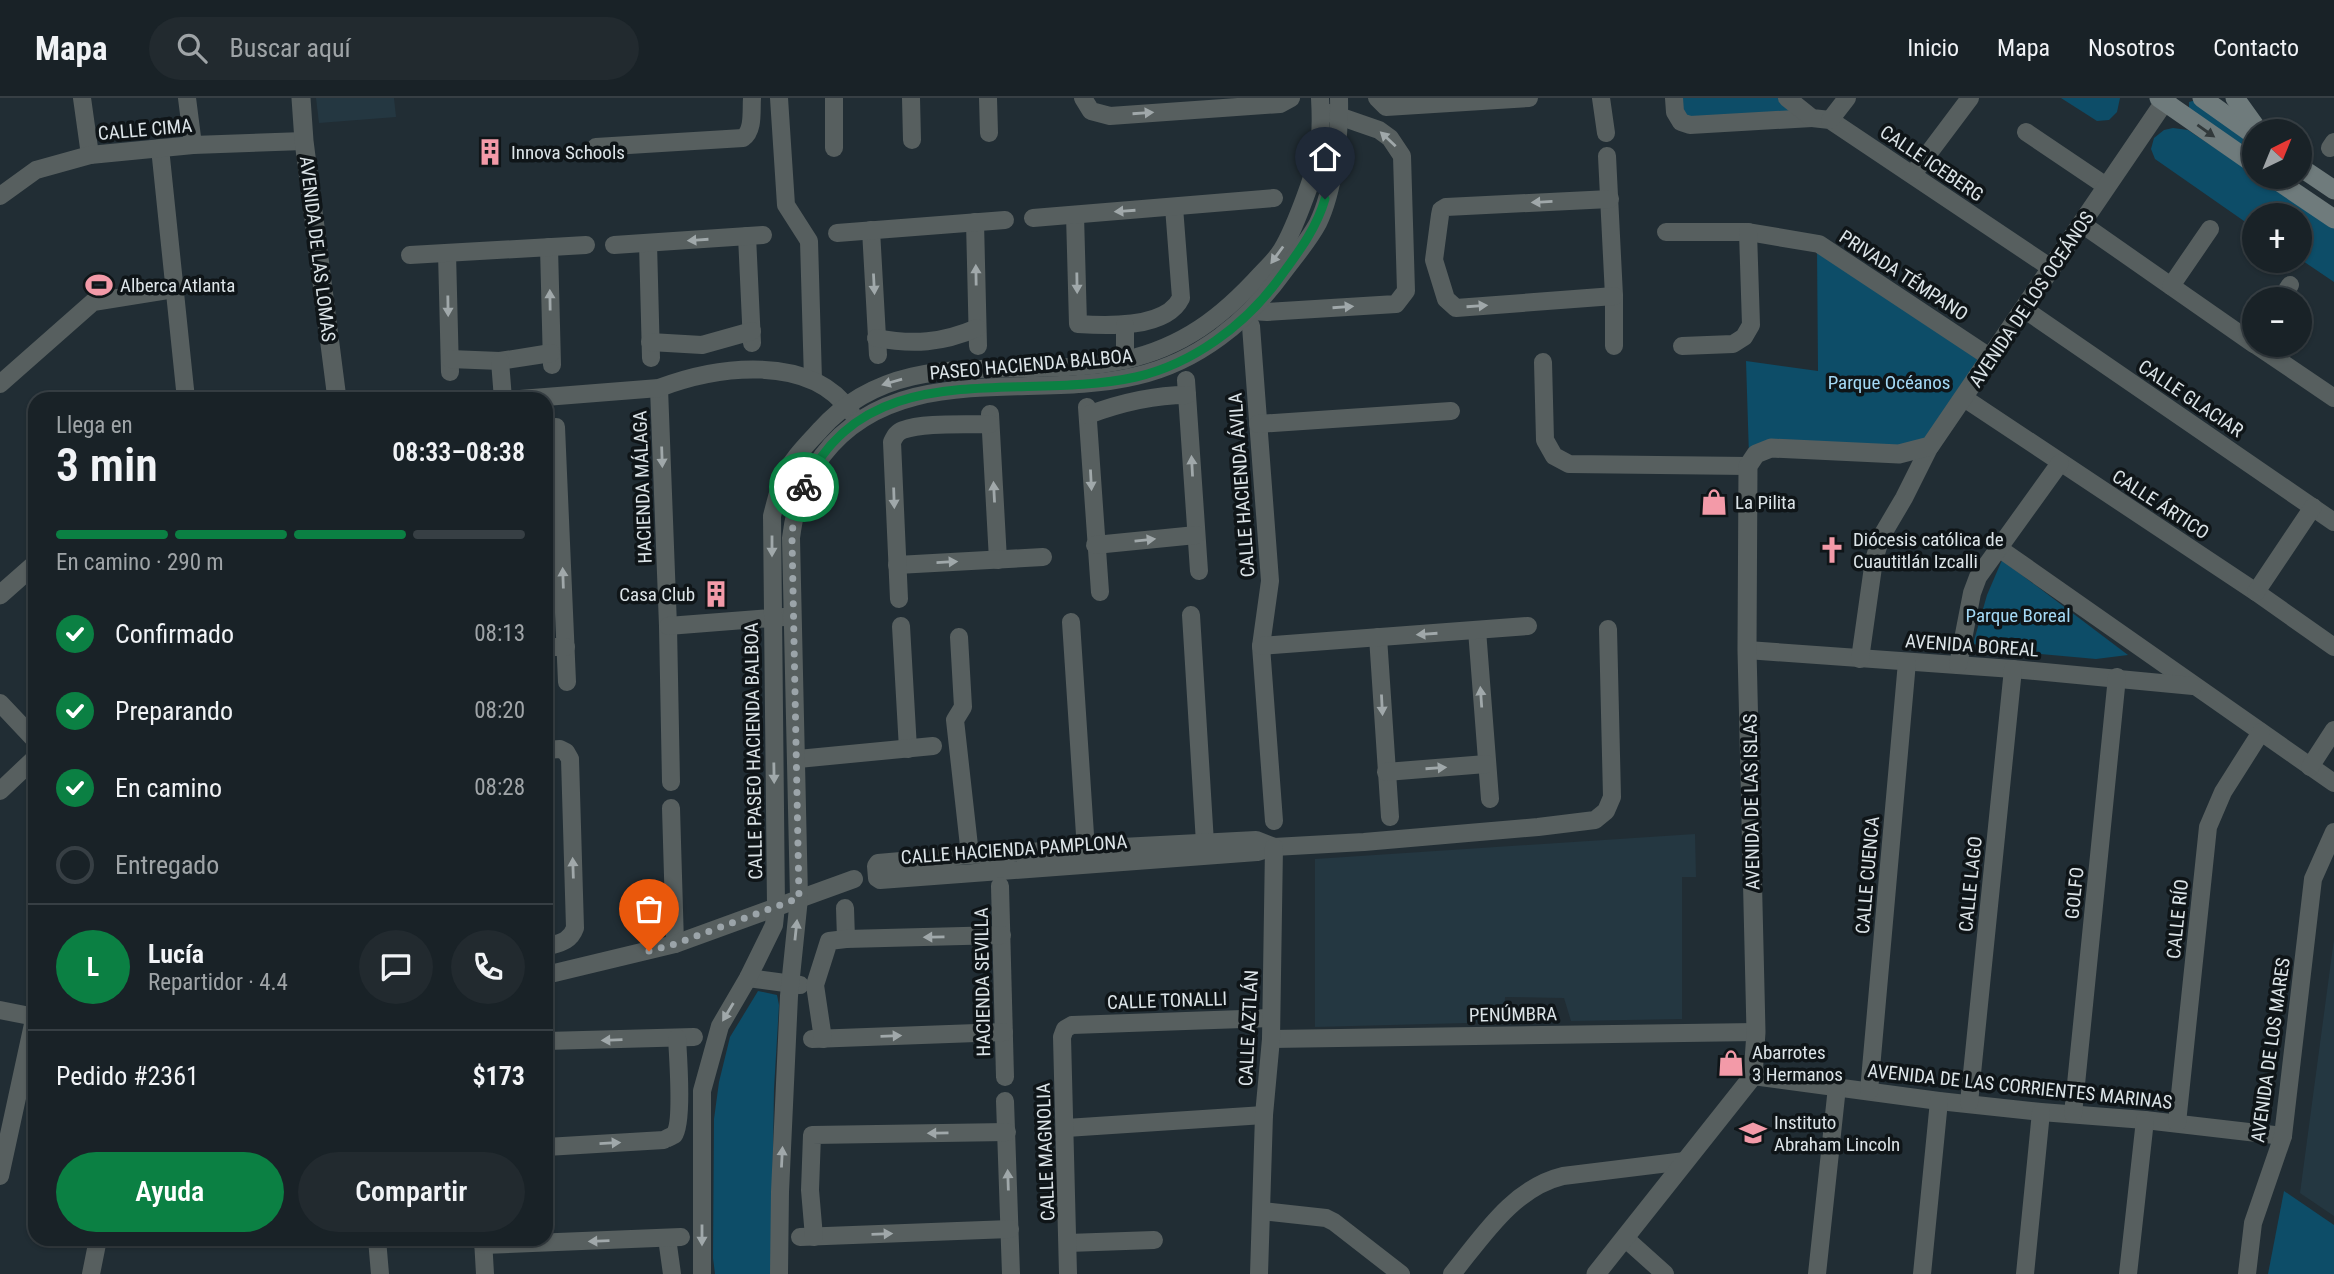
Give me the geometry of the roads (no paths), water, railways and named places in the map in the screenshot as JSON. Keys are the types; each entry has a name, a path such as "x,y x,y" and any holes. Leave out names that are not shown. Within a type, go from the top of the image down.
{"main road":[{"path":"2202,98 2242,126"},
{"path":"2235,98 2250,119"},
{"path":"2163,99 2242,155"},
{"path":"2312,175 2334,190"},
{"path":"2290,189 2334,219"}],"street":[{"path":"82,98 90,155"},
{"path":"187,98 193,145"},
{"name":"AVENIDA DE LAS LOMAS","path":"301,98 304,141 336,392"},
{"path":"596,147 743,138 748,135 750,128 752,98"},
{"path":"779,98 786,205 809,241 813,380"},
{"path":"834,98 834,148"},
{"path":"911,98 912,140"},
{"path":"988,98 989,133"},
{"path":"1083,98 1091,111 1110,116 1280,104 1291,98"},
{"name":"PASEO HACIENDA BALBOA","path":"857,421 894,402 936,392 1135,377 1165,368 1195,353 1235,323 1270,291 1318,222 1332,175 1339,98"},
{"path":"1377,98 1386,107 1529,98"},
{"path":"1601,98 1606,133"},
{"path":"1674,98 1675,113 1681,122 1690,125 1821,119 1847,98"},
{"name":"CALLE ICEBERG","path":"1787,98 1913,174 2051,268"},
{"path":"1913,174 1969,98"},
{"name":"AVENIDA DE LOS OCEÁNOS","path":"1860,659 1874,560 1881,537 1930,446 2082,224 2163,99"},
{"path":"1235,323 1272,312 1396,304 1406,291 1402,156 1390,138 1379,130 1339,116 1320,104"},
{"name":"PASEO HACIENDA BALBOA","path":"1235,323 1234,303 1280,253 1299,212 1318,152 1320,104"},
{"path":"2026,132 2106,186"},
{"name":"CALLE CIMA","path":"0,196 36,170 90,155 193,145 304,141"},
{"path":"160,148 185,392"},
{"path":"1607,156 1614,346"},
{"path":"1033,218 1274,198"},
{"path":"1610,199 1446,207 1441,210 1434,260 1446,299 1455,308 1614,296"},
{"path":"1075,215 1078,332 1135,324 1168,313 1176,307 1181,298 1174,207"},
{"path":"836,233 1005,220"},
{"path":"871,230 877,346 897,342 978,337 975,222"},
{"path":"2082,224 2242,335"},
{"path":"2171,286 2210,229"},
{"name":"PRIVADA TÉMPANO","path":"1666,232 1748,232 1819,244 1991,358"},
{"path":"1682,346 1733,344 1744,337 1751,325 1748,232"},
{"path":"614,245 755,236 752,337 651,350 648,243"},
{"path":"410,256 586,245"},
{"path":"447,253 450,365 552,359 549,247"},
{"path":"1406,260 1434,260"},
{"path":"0,384 93,302 174,289"},
{"name":"CALLE GLACIAR","path":"2024,309 2334,522"},
{"name":"PASEO HACIENDA BALBOA","path":"846,404 884,383 928,373 1089,366 1125,360 1235,323"},
{"name":"CALLE HACIENDA ÁVILA","path":"1235,323 1247,339 1252,355 1258,424 1270,581 1261,646 1274,821"},
{"path":"1125,325 1125,360"},
{"path":"928,342 928,373"},
{"path":"701,375 702,345"},
{"path":"2274,357 2334,398"},
{"path":"500,361 502,392"},
{"path":"1543,362 1545,440 1554,456 1569,464 1748,466 1756,454 1771,448 1899,454 1930,446"},
{"path":"553,396 659,388 701,375 736,369 777,370 813,380 846,404 857,421 837,437 813,468 794,510 792,538 799,898 791,985 780,1192 779,1274"},
{"path":"1135,377 1135,400"},
{"path":"1100,592 1087,411 1165,395 1186,387 1199,571"},
{"name":"HACIENDA MÁLAGA","path":"659,388 671,782"},
{"path":"936,392 938,425"},
{"name":"CALLE ÁRTICO","path":"1964,398 2334,647"},
{"name":"CALLE PASEO HACIENDA BALBOA","path":"702,1274 702,1091 720,1026 775,925 772,516 783,479 799,453 846,404"},
{"path":"1258,424 1451,411"},
{"path":"899,598 892,442 897,433 905,429 990,419 998,560"},
{"path":"553,435 567,682"},
{"path":"1958,665 1972,593 1978,577 2060,463"},
{"name":"AVENIDA DE LAS ISLAS","path":"1748,466 1747,650 1756,1032 1753,1076"},
{"path":"2256,592 2313,507"},
{"path":"1095,545 1196,535"},
{"name":"AVENIDA BOREAL","path":"2000,549 2334,783"},
{"path":"897,565 1044,557"},
{"path":"0,595 28,570"},
{"path":"1191,615 1205,843"},
{"path":"668,626 794,617"},
{"path":"1072,622 1086,850"},
{"path":"901,626 908,749"},
{"path":"1261,646 1528,626"},
{"name":"CALLE HACIENDA PAMPLONA","path":"1274,847 1256,840 970,855 878,863 876,866 877,878 880,880 1257,852 1274,847 1512,830 1595,820 1606,811 1612,797 1608,629"},
{"path":"1477,630 1490,799"},
{"path":"959,637 962,707 955,720 970,855"},
{"path":"1378,638 1390,817"},
{"path":"553,647 566,647"},
{"name":"AVENIDA BOREAL","path":"1747,650 2193,685"},
{"name":"CALLE CUENCA","path":"1869,1091 1907,662"},
{"name":"CALLE LAGO","path":"1969,1104 2013,669"},
{"name":"GOLFO","path":"2073,1114 2117,677"},
{"path":"0,703 28,733"},
{"path":"2310,767 2334,730"},
{"name":"CALLE RÍO","path":"2177,1124 2208,827 2223,792 2261,733"},
{"path":"798,759 933,746"},
{"path":"553,750 566,752 570,759 575,928 572,936 553,945"},
{"path":"1386,772 1486,764"},
{"path":"0,791 28,765"},
{"path":"671,807 675,944"},
{"name":"AVENIDA DE LOS MARES","path":"2247,1274 2253,1223 2283,1136 2313,879 2334,832"},
{"name":"CALLE AZTLÁN","path":"1259,1274 1264,1115 1271,1039 1274,847"},
{"path":"553,973 675,944 854,879"},
{"name":"HACIENDA SEVILLA","path":"1000,886 1005,1077"},
{"path":"845,908 846,939"},
{"path":"1002,935 833,940 827,944 815,985 816,1039 1004,1032"},
{"path":"748,978 791,985 815,985"},
{"path":"0,1010 28,1015"},
{"name":"CALLE TONALLI","path":"1065,1029 1072,1025 1271,1018"},
{"name":"CALLE MAGNOLIA","path":"1065,1029 1062,1037 1068,1274"},
{"name":"PENÚMBRA","path":"1271,1039 1756,1032"},
{"path":"553,1041 686,1038 678,1127 673,1136 664,1140 553,1147"},
{"path":"0,1177 28,1048"},
{"path":"1596,1274 1753,1076"},
{"name":"AVENIDA DE LAS CORRIENTES MARINAS","path":"1753,1076 1939,1101 2283,1136"},
{"path":"1816,1274 1837,1087"},
{"path":"679,1093 702,1091"},
{"path":"1005,1101 1011,1274"},
{"path":"1922,1274 1939,1101"},
{"path":"2025,1274 2042,1112"},
{"path":"1066,1128 1264,1115"},
{"path":"2128,1274 2145,1120"},
{"path":"1007,1132 813,1135 807,1237 1010,1229"},
{"path":"1452,1274 1490,1226 1524,1193 1544,1181 1563,1176 1685,1161"},
{"path":"780,1192 810,1191"},
{"path":"1262,1211 1326,1218 1401,1274"},
{"path":"553,1241 674,1238 671,1274"},
{"path":"1626,1239 1665,1274"},
{"path":"1068,1243 1154,1240"},
{"path":"92,1274 97,1246"},
{"path":"378,1246 380,1274"},
{"path":"483,1246 485,1274"}],"place":[{"name":"Innova Schools","path":"490,152"},
{"name":"Alberca Atlanta","path":"99,285"},
{"name":"La Pilita","path":"1714,502"},
{"name":"Diócesis católica de Cuautitlán Izcalli","path":"1832,550"},
{"name":"Casa Club","path":"716,594"},
{"name":"Abarrotes 3 Hermanos","path":"1731,1063"},
{"name":"Instituto Abraham Lincoln","path":"1753,1133"}],"park label":[{"name":"Parque Océanos","path":"1889,382"},
{"name":"Parque Boreal","path":"2018,615"}]}
